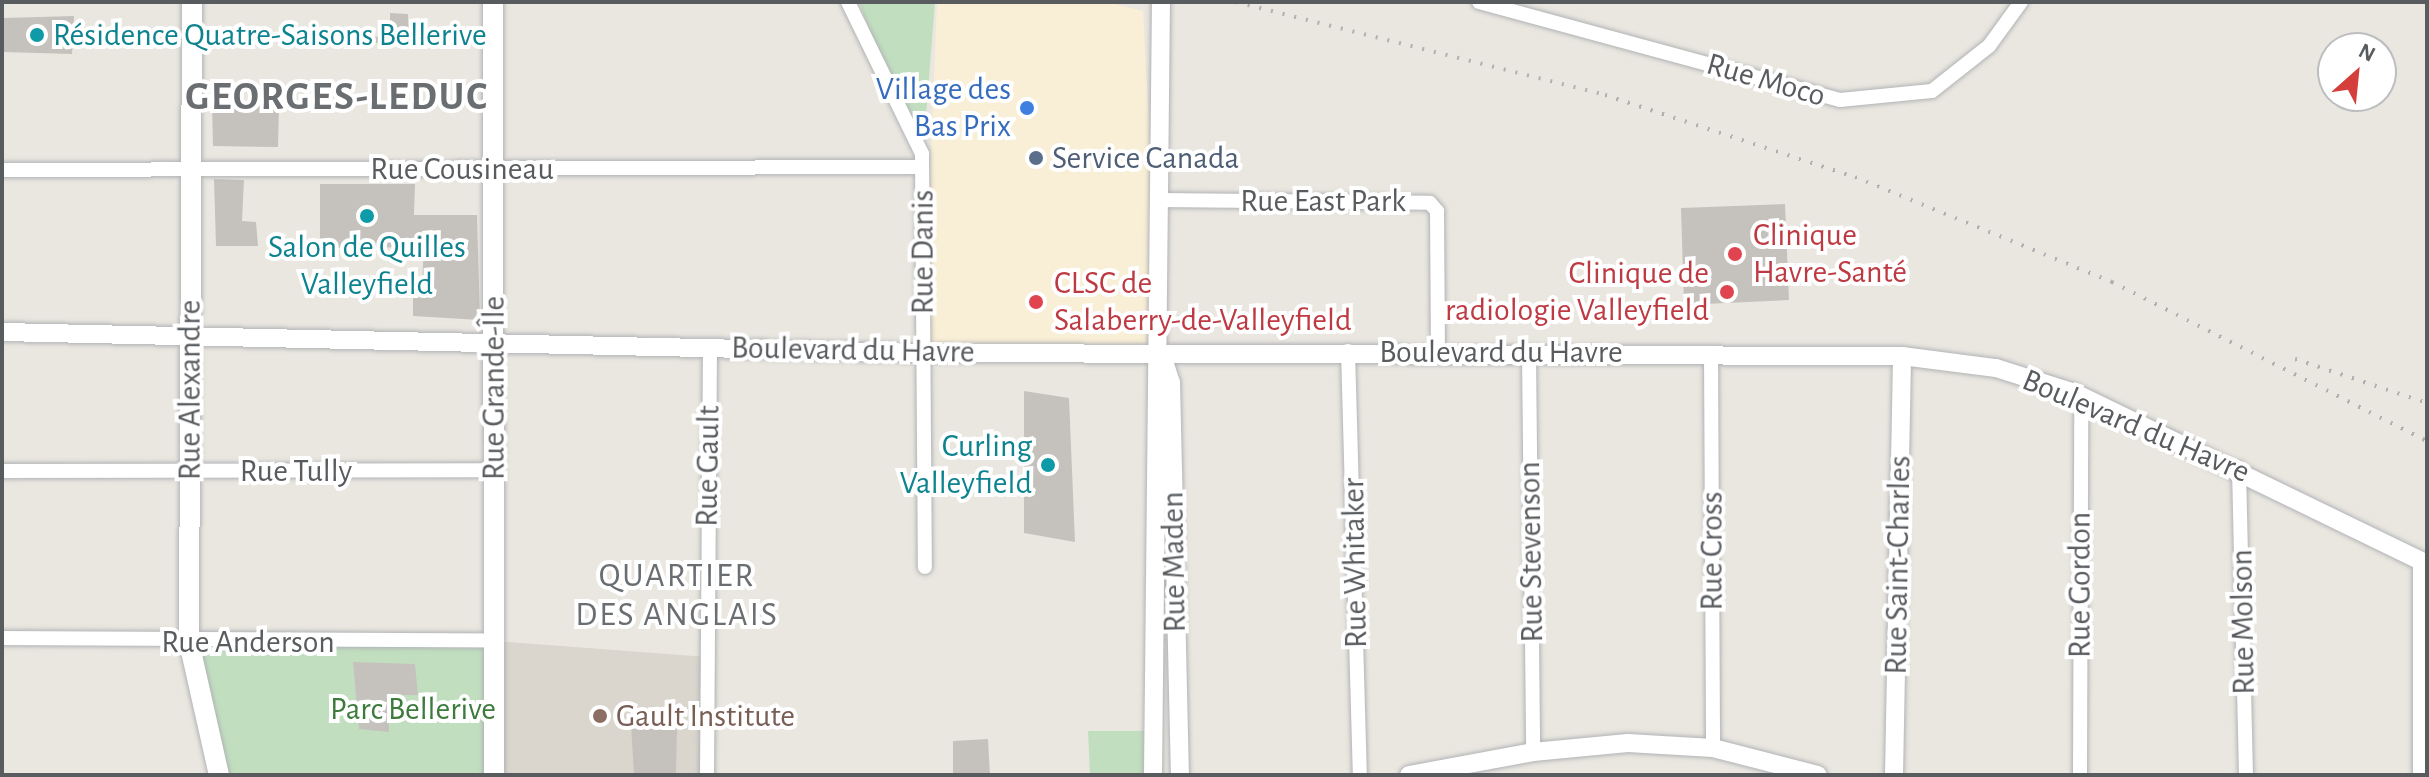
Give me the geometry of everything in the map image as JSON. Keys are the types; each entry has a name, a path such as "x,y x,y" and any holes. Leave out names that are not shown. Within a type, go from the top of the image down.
{"main road":[{"name":"Rue Alexandre","path":"192,2 189,642 219,775"},
{"name":"Rue Grande-Île","path":"493,2 494,775"}],"street":[{"name":"Rue Danis","path":"848,2 916,139 922,167 925,567"},
{"name":"Rue Maden","path":"1153,775 1154,383 1161,352 1161,2"},
{"name":"Rue Moco","path":"1479,2 1840,100 1932,91 1989,46 2021,2"},
{"name":"Rue Cousineau","path":"2,170 922,167"},
{"name":"Rue East Park","path":"1159,200 1430,203 1437,211 1438,353"},
{"name":"Boulevard du Havre","path":"2,332 923,353 1348,351 1902,356 1996,368 2081,396 2239,468 2424,562"},
{"name":"Rue Gault","path":"707,775 710,348"},
{"name":"Rue Whitaker","path":"1348,351 1360,775"},
{"name":"Rue Maden","path":"1161,352 1171,382 1180,775"},
{"name":"Rue Stevenson","path":"1529,353 1533,752"},
{"name":"Rue Cross","path":"1711,353 1713,748"},
{"name":"Rue Saint-Charles","path":"1894,775 1902,356"},
{"name":"Rue Gordon","path":"2080,775 2081,396"},
{"name":"Rue Molson","path":"2239,468 2246,775"},
{"name":"Rue Tully","path":"2,471 494,470"},
{"path":"2420,775 2424,562"},
{"name":"Rue Anderson","path":"2,638 189,642 494,641"},
{"path":"1409,775 1595,744 1713,748 1818,775"}],"shaded area":[{"path":"937,2 1106,2 1143,11 1161,352 923,353"},
{"name":"Gault Institute","path":"494,641 707,657 707,775 494,775"}],"green space":[{"path":"859,2 935,2 922,167"},
{"name":"Parc Bellerive","path":"494,641 494,775 226,775 196,643"},
{"path":"1088,731 1148,731 1148,775 1090,775"}],"building":[{"path":"390,13 408,14 409,45 374,43 374,37 390,35"},
{"name":"Résidence Quatre-Saisons Bellerive","path":"74,16 72,54 2,52 2,18"},
{"path":"212,104 279,106 278,147 213,146"},
{"path":"214,179 244,180 242,221 256,222 258,246 216,246"},
{"path":"320,184 415,184 414,215 477,215 480,320 413,316 413,283 422,284 424,247 320,248"},
{"name":"Clinique Havre-Santé","path":"1785,204 1789,300 1684,305 1681,208"},
{"name":"Curling Valleyfield","path":"1024,391 1069,398 1075,542 1024,533"},
{"path":"353,662 415,664 418,695 388,695 389,732 359,729"},
{"name":"Gault Institute","path":"631,724 677,727 676,774 634,775"},
{"path":"988,739 990,775 953,775 953,741"}],"railway":[{"path":"1236,2 1605,95 1855,177 2112,282 2427,441"},
{"path":"2295,359 2427,403"}],"place":[{"name":"Résidence Quatre-Saisons Bellerive","path":"37,35"},
{"name":"Village des Bas Prix","path":"1027,108"},
{"name":"Service Canada","path":"1036,158"},
{"name":"Salon de Quilles Valleyfield","path":"367,216"},
{"name":"Clinique Havre-Santé","path":"1735,254"},
{"name":"Clinique de radiologie Valleyfield","path":"1727,292"},
{"name":"CLSC de Salaberry-de-Valleyfield","path":"1036,302"},
{"name":"Curling Valleyfield","path":"1048,465"},
{"name":"Gault Institute","path":"600,716"}],"district":[{"name":"GEORGES-LEDUC","path":"337,97"},
{"name":"QUARTIER DES ANGLAIS","path":"677,596"}]}
